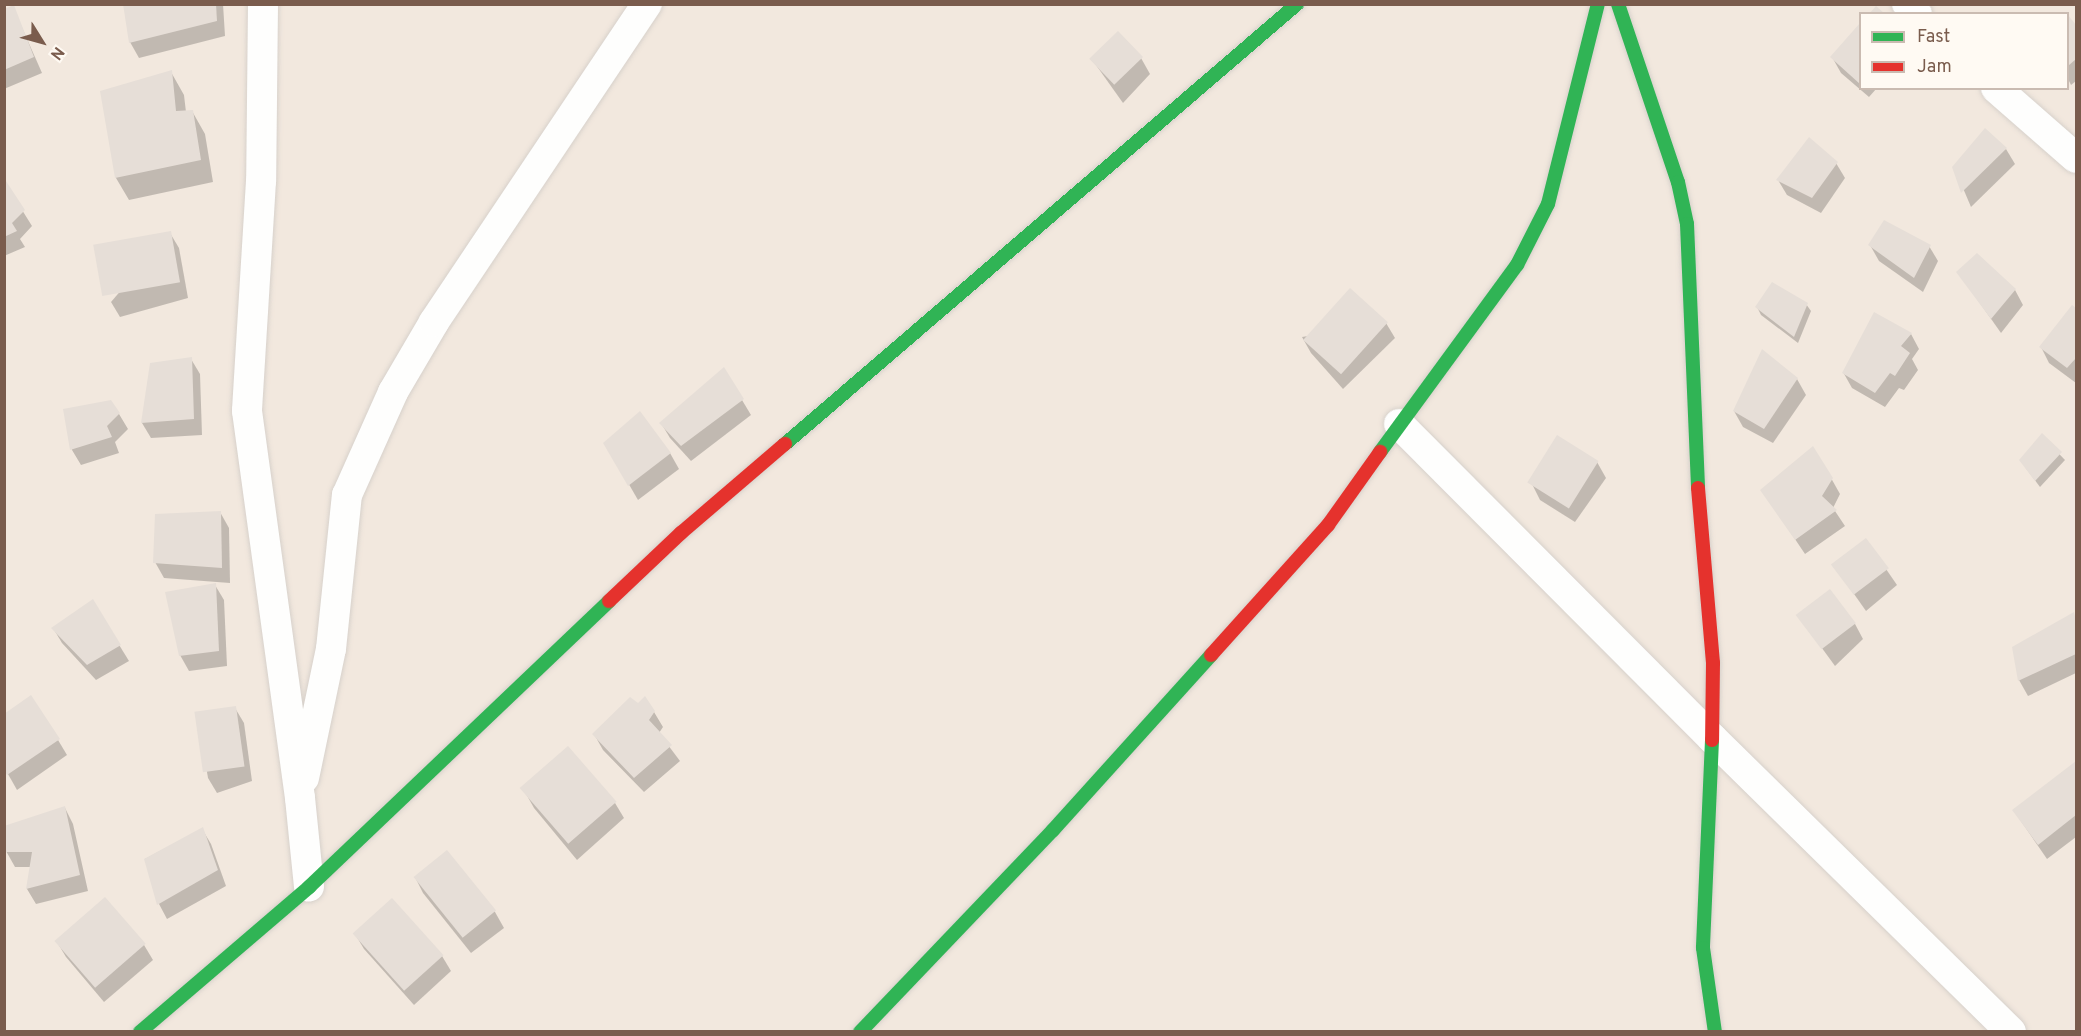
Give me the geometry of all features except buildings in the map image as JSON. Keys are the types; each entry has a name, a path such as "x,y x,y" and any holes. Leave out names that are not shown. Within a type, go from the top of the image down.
{"street":[{"path":"263,4 261,181 247,411 300,798 309,887"},
{"path":"300,798 331,649 347,495 393,392 434,322 647,4"},
{"path":"140,1032 309,887 681,533 1297,4"},
{"path":"860,1032 1053,830 1328,525 1399,424 1517,265 1548,204 1598,4"},
{"path":"1618,4 1678,182 1687,224 1695,456 1705,548 1713,663 1703,948 1715,1032"},
{"path":"1998,90 2076,158"},
{"path":"1399,424 1712,738 2011,1032"}],"shaded area":[{"path":"5,5 2076,5 2076,1031 5,1031"}],"traffic: fast":[{"path":"785,444 1297,4"},
{"path":"1380,452 1517,265 1548,204 1598,4"},
{"path":"1618,4 1678,182 1687,224 1698,488"},
{"path":"140,1032 309,887 609,601"},
{"path":"860,1032 1053,830 1211,655"},
{"path":"1712,740 1703,948 1715,1032"}],"traffic: jam":[{"path":"609,601 681,533 785,444"},
{"path":"1211,655 1328,525 1380,452"},
{"path":"1698,488 1713,663 1712,740"}]}
